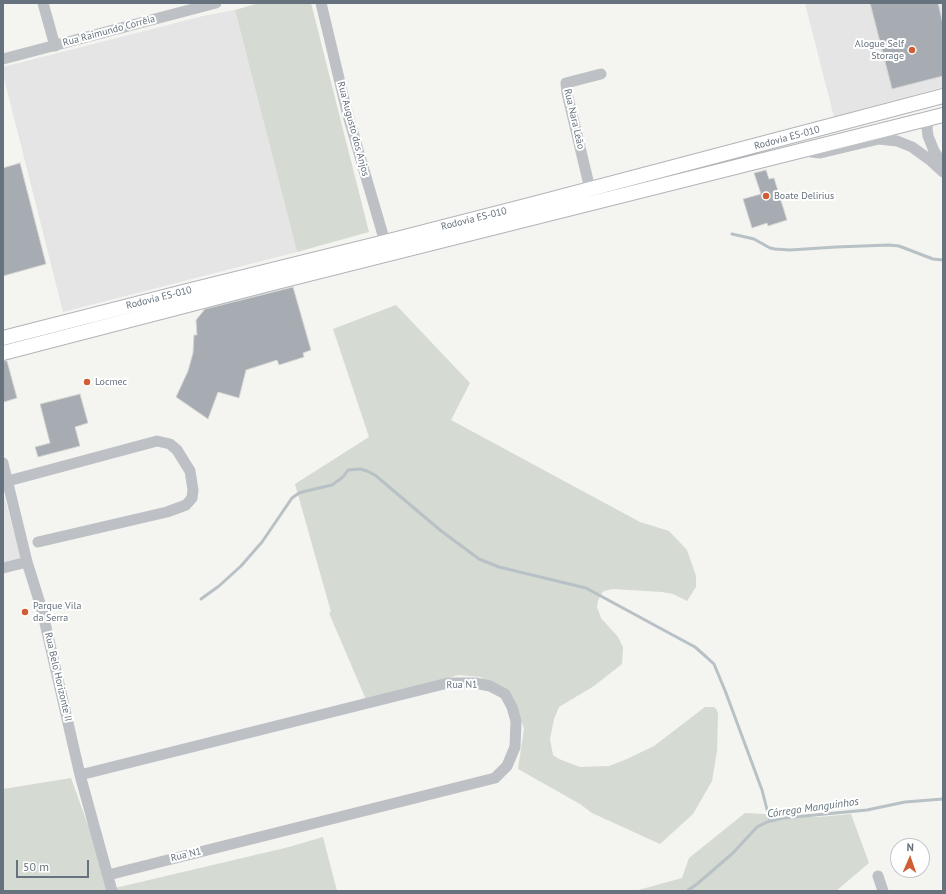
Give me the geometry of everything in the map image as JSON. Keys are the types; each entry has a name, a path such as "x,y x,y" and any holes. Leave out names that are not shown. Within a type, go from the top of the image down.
{"main road":[{"name":"Rodovia ES-010","path":"3,353 389,247 590,189 943,98"},
{"path":"929,118 935,107 943,98"},
{"name":"Rodovia ES-010","path":"3,338 187,291 389,247 943,115"}],"street":[{"path":"43,3 54,46"},
{"name":"Rua Raimundo Corrêia","path":"3,59 216,3"},
{"name":"Rua Augusto dos Anjos","path":"321,3 347,112 389,247"},
{"name":"Rua Nara Leão","path":"590,189 566,93 566,83 601,74"},
{"path":"929,118 927,128 928,136 934,151 943,165"},
{"path":"799,150 820,153 880,139 897,141 912,147 943,172"},
{"path":"8,481 156,441 170,444 177,450 190,471 193,490 192,498 186,505 167,512 38,542"},
{"name":"Rua Belo Horizonte II","path":"3,463 27,562 42,610 80,775 112,891"},
{"path":"3,568 27,562"},
{"name":"Rua N1","path":"80,775 448,684 475,683 490,686 505,694 512,707 516,721 515,747 507,766 495,778 108,874"},
{"path":"878,876 884,891"}],"shaded area":[{"path":"259,3 311,3 369,232 297,252 235,10"},
{"path":"805,3 943,3 943,87 834,117"},
{"path":"235,10 297,252 63,312 3,74 3,67 203,16"},
{"path":"396,305 470,383 451,420 640,522 669,531 687,550 696,576 696,587 687,601 673,594 662,592 613,589 604,591 601,594 597,607 601,618 618,637 623,647 622,664 594,686 559,707 554,719 550,739 553,755 559,759 580,767 609,766 654,746 705,707 714,707 717,710 718,715 717,751 712,781 693,814 660,844 592,813 580,804 518,769 524,729 517,707 507,692 480,677 458,675 367,702 329,613 331,612 295,484 369,437 333,329"},
{"path":"3,492 21,558 3,562"},
{"path":"71,778 111,889 289,847 323,837 337,891 3,891 3,789"},
{"path":"745,813 819,817 851,814 869,863 836,891 635,891 682,878 689,858"}],"building":[{"name":"Alogue Self Storage","path":"870,3 938,3 943,24 943,76 892,89"},
{"path":"20,163 46,264 3,276 3,168"},
{"name":"Boate Delirius","path":"766,170 769,179 774,178 787,220 768,226 767,223 752,228 743,199 761,194 754,173"},
{"path":"293,287 311,350 303,353 304,357 279,365 277,360 246,370 239,398 218,392 208,419 176,397 188,371 193,353 194,335 197,335 196,320 205,309"},
{"path":"3,361 7,361 17,398 4,402 3,398"},
{"path":"80,394 88,423 75,427 80,446 38,457 35,447 50,443 40,404"}],"waterway":[{"path":"732,234 754,239 770,248 775,249 790,250 889,245 899,246 933,259 943,260"},
{"path":"201,599 219,586 241,566 262,542 292,498 299,493 332,485 343,477 348,470 360,469 367,471 375,475 440,530 479,559 499,567 586,588 695,647 714,664 762,790 770,821"},
{"name":"Córrego Manguinhos","path":"687,891 733,853 757,827 767,822 783,818 867,810 905,802 943,799"}],"place":[{"name":"Alogue Self Storage","path":"912,50"},
{"name":"Boate Delirius","path":"766,196"},
{"name":"Locmec","path":"87,382"},
{"name":"Parque Vila da Serra","path":"25,612"}]}
